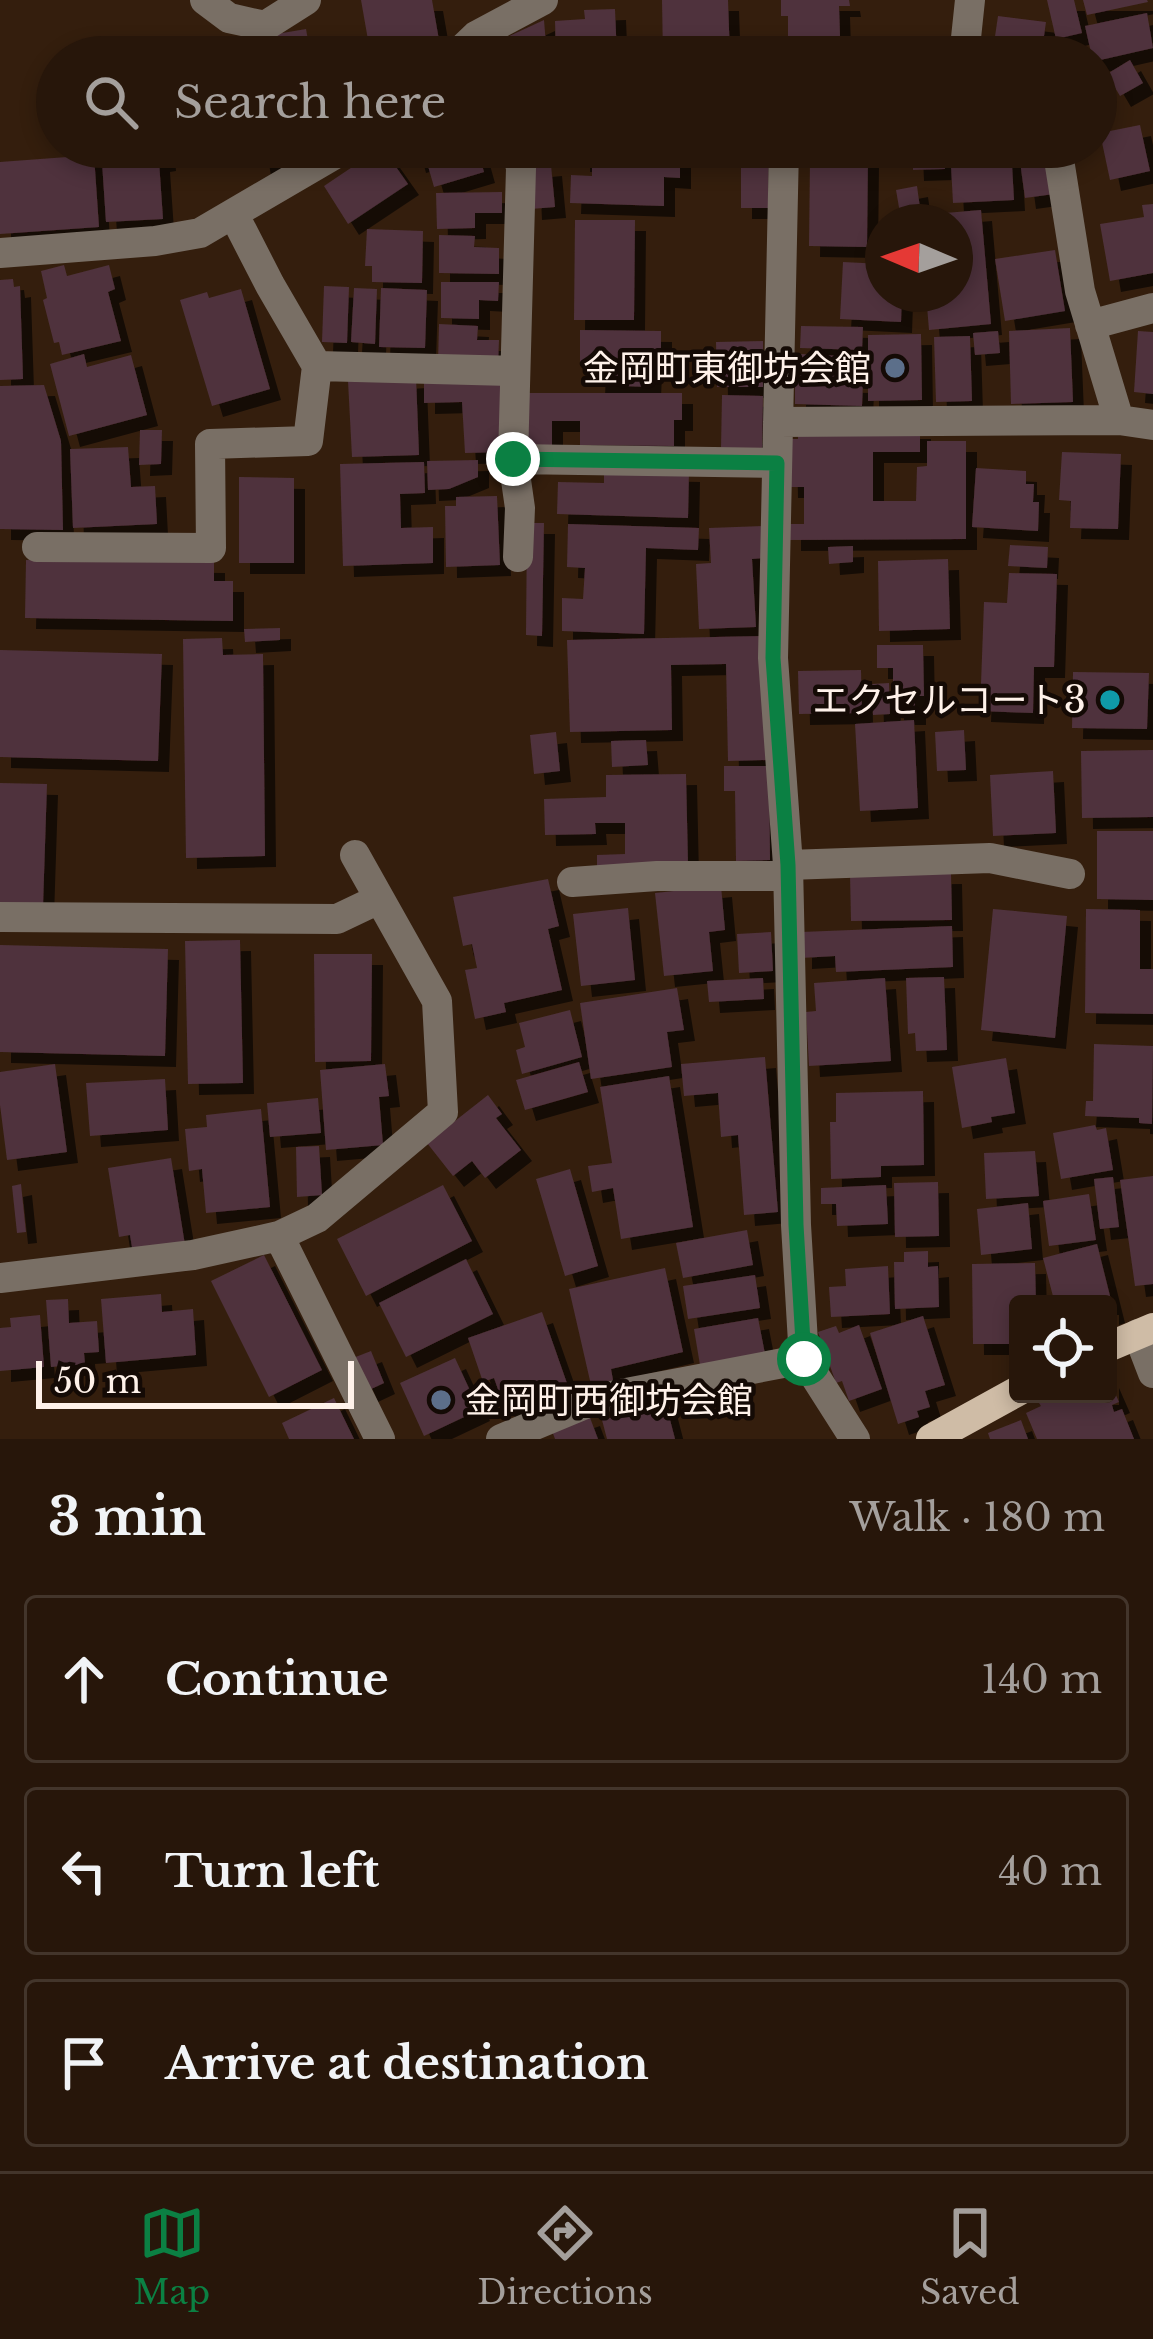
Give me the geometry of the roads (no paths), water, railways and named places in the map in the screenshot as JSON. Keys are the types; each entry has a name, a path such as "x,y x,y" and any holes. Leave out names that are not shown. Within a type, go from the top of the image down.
{"main road":[{"path":"1117,1343 1146,1331"},
{"path":"931,1439 1009,1396"}],"street":[{"path":"206,0 229,18 265,26 305,0"},
{"path":"492,36 543,0"},
{"path":"966,36 970,0"},
{"path":"0,254 200,233 312,168"},
{"path":"518,557 520,508 513,459 521,168"},
{"path":"784,168 773,658 788,870 796,1225 804,1359 855,1439"},
{"path":"1060,168 1080,291 1119,420"},
{"path":"37,547 211,548 210,444 308,441 317,365 234,215"},
{"path":"1090,325 1153,308"},
{"path":"317,365 515,371"},
{"path":"778,422 1119,420 1153,425"},
{"path":"513,459 777,463"},
{"path":"0,1278 193,1255 279,1236 317,1219 443,1112 437,1001 355,855"},
{"path":"572,882 989,858 1070,874"},
{"path":"0,917 337,919 379,899"},
{"path":"279,1236 380,1439"},
{"path":"1146,1331 1153,1373"},
{"path":"501,1439 600,1398 804,1359"}],"place":[{"name":"金岡町東御坊会館","path":"895,368"},
{"name":"エクセルコート3","path":"1110,700"},
{"name":"金岡町西御坊会館","path":"441,1400"}]}
